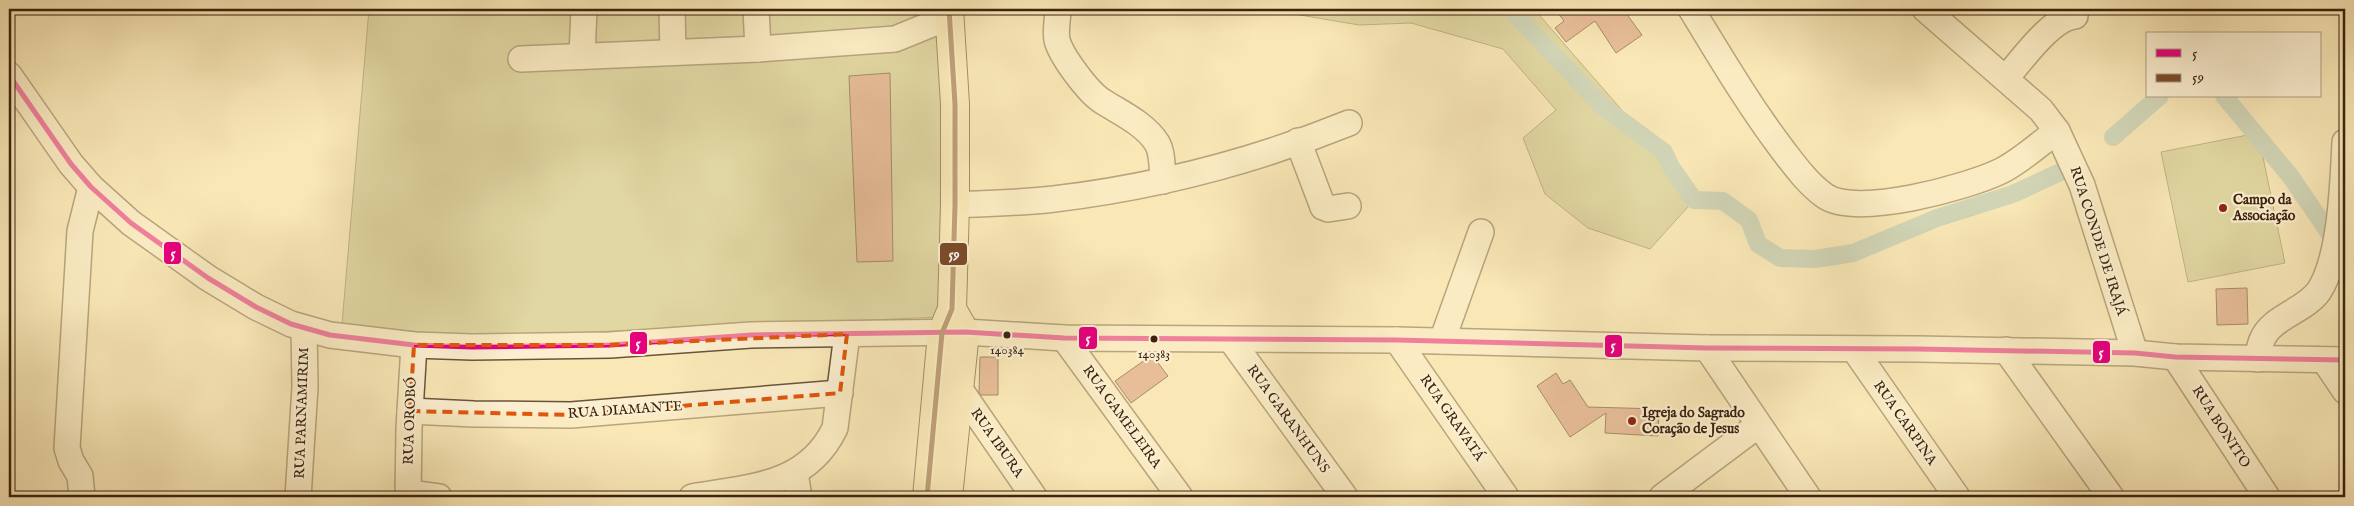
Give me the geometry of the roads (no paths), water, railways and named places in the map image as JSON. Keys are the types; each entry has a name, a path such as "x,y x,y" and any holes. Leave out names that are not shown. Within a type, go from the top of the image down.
{"main road":[{"path":"948,497 959,388 953,325 955,104 949,13"},
{"path":"927,497 953,325"}],"street":[{"path":"582,56 584,9"},
{"path":"672,9 673,52"},
{"path":"756,9 758,49"},
{"path":"1058,9 1056,36 1066,58 1086,87 1102,101 1118,108 1153,138 1160,150 1163,181"},
{"path":"1691,9 1760,120 1798,170 1827,197 1845,203 1895,202 1988,176 2009,166 2057,131"},
{"name":"RUA CONDE DE IRAJÁ","path":"1925,9 2041,110 2057,131 2071,157 2082,185 2135,353"},
{"path":"521,59 758,49 895,39 949,13"},
{"path":"2006,78 2055,24 2067,17 2075,16"},
{"path":"9,75 71,164 91,187 131,223 208,278 256,307 291,324 330,335 414,345 472,347 610,345 751,335 848,334 953,325 1064,338 1397,340 1707,348 2135,353 2176,357 2335,360 2345,391"},
{"path":"955,205 1052,199 1163,181 1228,164 1349,123"},
{"path":"1298,141 1323,207 1328,209 1348,206"},
{"path":"2258,359 2262,339 2267,331 2309,302 2323,284 2336,237 2345,142"},
{"path":"82,497 80,476 67,454 67,448 80,231 91,187"},
{"path":"1442,341 1481,232"},
{"name":"RUA PARNAMIRIM","path":"298,497 305,387 304,328"},
{"path":"692,497 775,482 795,473 829,439 834,428 848,334"},
{"name":"RUA GAMELEIRA","path":"1064,338 1180,497"},
{"name":"RUA GARANHUNS","path":"1231,340 1344,497"},
{"name":"RUA GRAVATÁ","path":"1397,340 1506,497"},
{"name":"RUA OROBÓ","path":"409,495 410,411 414,345"},
{"path":"1707,348 1758,426 1808,497"},
{"name":"RUA CARPINA","path":"1854,349 1957,497"},
{"path":"2006,350 2111,497"},
{"name":"RUA BONITO","path":"2176,357 2267,497"},
{"name":"RUA IBURA","path":"959,388 1034,497"},
{"name":"RUA DIAMANTE","path":"410,411 571,415 840,393"},
{"path":"1662,497 1758,426"},
{"path":"795,473 799,497"},
{"path":"409,495 439,497"}],"waterway":[{"path":"1510,9 1603,107 1664,152 1671,167 1694,200 1723,201 1749,220 1758,244 1780,258 1815,259 1853,253 1937,218 2013,194 2069,168"},
{"path":"2113,137 2158,98"},
{"path":"2226,98 2291,177 2338,246"}],"place":[{"name":"Campo da Associação","path":"2223,208"},
{"name":"140384","path":"1007,335"},
{"name":"140383","path":"1154,339"},
{"name":"Igreja do Sagrado Coração de Jesus","path":"1632,421"}]}
